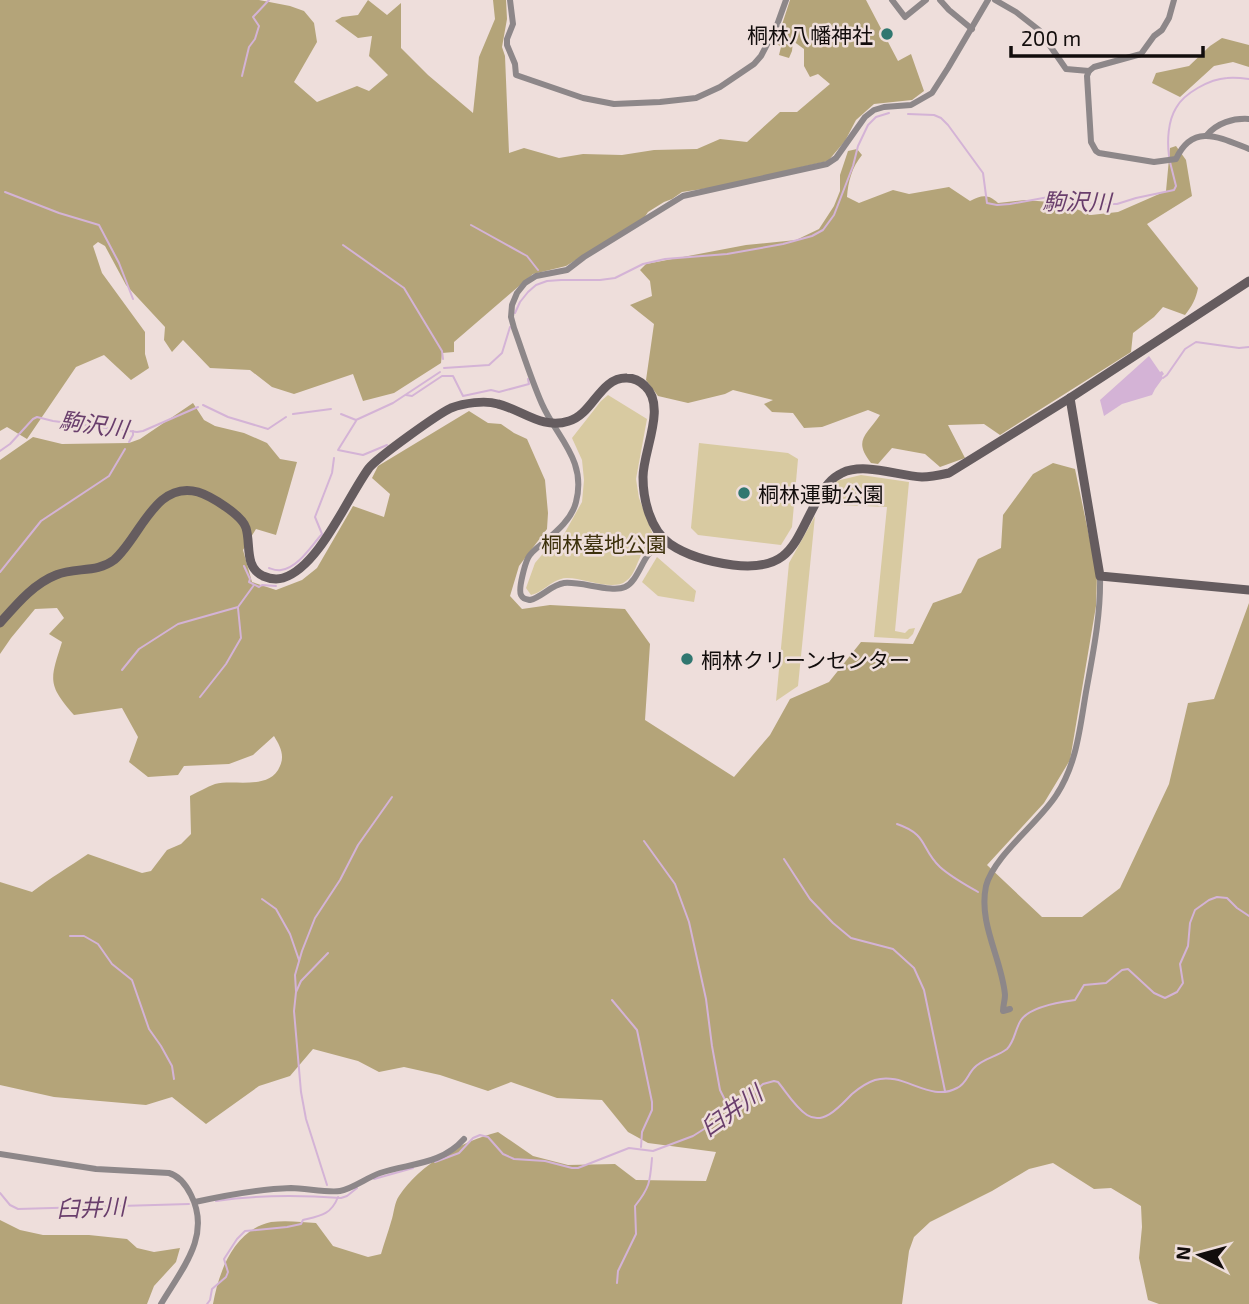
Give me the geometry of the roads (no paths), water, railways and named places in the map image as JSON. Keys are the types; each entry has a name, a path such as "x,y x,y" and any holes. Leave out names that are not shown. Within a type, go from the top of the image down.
{"street":[{"path":"510,0 513,24 507,45 515,64 516,75 583,98 614,104 696,98 720,87 754,64 761,56 786,0"},
{"path":"892,0 905,17 926,0"},
{"path":"940,0 972,29"},
{"path":"664,540 649,554 632,581 625,587 565,583 538,598 530,600 522,596 520,592 528,558 571,514 576,505 579,481 576,464 542,405 511,317 517,293 525,283 536,276 567,270 683,196 827,164 836,158 865,117 874,110 911,105 932,93 988,0"},
{"path":"995,0 1039,30 1066,69 1089,71"},
{"path":"1174,0 1162,30 1141,54 1094,67 1089,71 1087,76 1091,142 1099,153 1159,162 1176,159 1181,148 1192,140 1207,135 1227,139 1249,149"},
{"path":"1207,135 1213,128 1226,122 1249,119"},
{"path":"0,623 19,602 40,584 56,575 104,567 117,558 160,501 170,494 182,491 196,491 216,500 236,515 245,524 250,560 256,572 266,578 278,580 300,570 320,546 371,465 452,408 468,404 496,403 538,421 553,424 570,421 579,416 604,388 617,379 630,378 648,388 652,395 654,411 643,477 649,514 664,540 693,557 730,565 767,565 790,551 826,486 845,471 857,468 921,477 949,473 1249,281"},
{"path":"1010,1009 1003,1011 1004,992 986,920 984,902 987,883 999,861 1057,794 1070,767 1076,750 1101,602 1100,576 1070,398"},
{"path":"1100,576 1249,590"},
{"path":"195,1202 274,1189 341,1191 381,1173 444,1156 455,1150 464,1139"},
{"path":"0,1154 96,1169 176,1175 186,1185 195,1202 200,1229 191,1254 161,1304"}],"waterway":[{"path":"242,76 249,47 259,26 253,17 269,0"},
{"name":"駒沢川","path":"1169,156 1171,119 1185,97 1220,79 1249,79"},
{"name":"駒沢川","path":"515,313 528,292 547,281 615,278 643,264 665,259 727,254 812,236 823,230 834,215 868,125 876,117 889,113"},
{"name":"駒沢川","path":"908,114 934,115 948,125 983,173 987,203 997,205 1054,196 1098,204 1117,204 1174,190 1176,186 1170,162"},
{"path":"5,192 99,225 119,263 133,299"},
{"path":"471,225 527,256 538,270"},
{"path":"343,245 404,288 442,351 443,359"},
{"name":"駒沢川","path":"444,368 489,365 502,353 510,327"},
{"path":"1163,378 1185,349 1196,342 1249,347"},
{"name":"駒沢川","path":"341,414 356,420 393,403 440,372"},
{"path":"406,395 412,396 442,376 453,376 463,396 491,390 499,392 529,384 528,379"},
{"name":"駒沢川","path":"203,405 228,417 268,429 286,417"},
{"name":"駒沢川","path":"0,451 37,417 137,432 198,407"},
{"name":"駒沢川","path":"293,414 331,409"},
{"path":"356,421 338,450 363,455 387,445"},
{"path":"129,442 133,431"},
{"path":"0,572 41,521 109,476 125,449"},
{"path":"269,568 279,570 293,565 322,534 315,517 332,473 334,458"},
{"path":"244,566 249,582 259,587 276,586"},
{"path":"122,670 139,649 178,624 238,607 254,585"},
{"path":"200,697 226,664 241,638 238,608"},
{"path":"296,991 295,975 315,918 340,880 358,845 392,797"},
{"path":"897,824 919,837 944,871 978,892"},
{"path":"644,841 675,884 689,922 706,999 720,1090 731,1112"},
{"path":"784,859 810,899 833,923 851,938 893,949 914,968 924,990 945,1091"},
{"name":"臼井川","path":"435,1162 459,1153 473,1138 480,1135 488,1137 503,1154 514,1159 545,1161 572,1168 629,1148 653,1151 693,1136 731,1112 763,1084 774,1081 778,1082 799,1108 813,1118 832,1113 857,1090 875,1080 886,1078 926,1090 947,1092 963,1084 978,1065 1007,1049 1025,1015 1046,1006 1075,1000 1084,985 1106,983 1122,970 1128,969 1154,993 1165,998 1177,992 1183,983 1180,964 1188,946 1190,923 1195,910 1209,900 1227,898 1249,916"},
{"path":"262,899 276,909 290,934 299,960"},
{"path":"70,936 84,936 98,944 112,964 132,980 149,1029 172,1066 174,1079"},
{"path":"327,1185 306,1119 294,1011 296,992 301,981 328,953"},
{"path":"612,1000 637,1030 652,1102 652,1110 642,1132 641,1147"},
{"path":"617,1283 618,1271 636,1234 635,1206 648,1184 652,1158"},
{"name":"臼井川","path":"374,1179 413,1168"},
{"name":"臼井川","path":"216,1201 278,1196 341,1198 357,1188"},
{"name":"臼井川","path":"0,1193 10,1205 18,1209 189,1204"},
{"path":"207,1304 212,1289 228,1272 224,1259 245,1231 301,1224 303,1220 328,1211 338,1197"}],"place":[{"name":"桐林八幡神社","path":"887,34"},
{"name":"桐林運動公園","path":"744,493"},
{"name":"桐林クリーンセンター","path":"687,659"}],"park label":[{"name":"桐林墓地公園","path":"604,543"}]}
